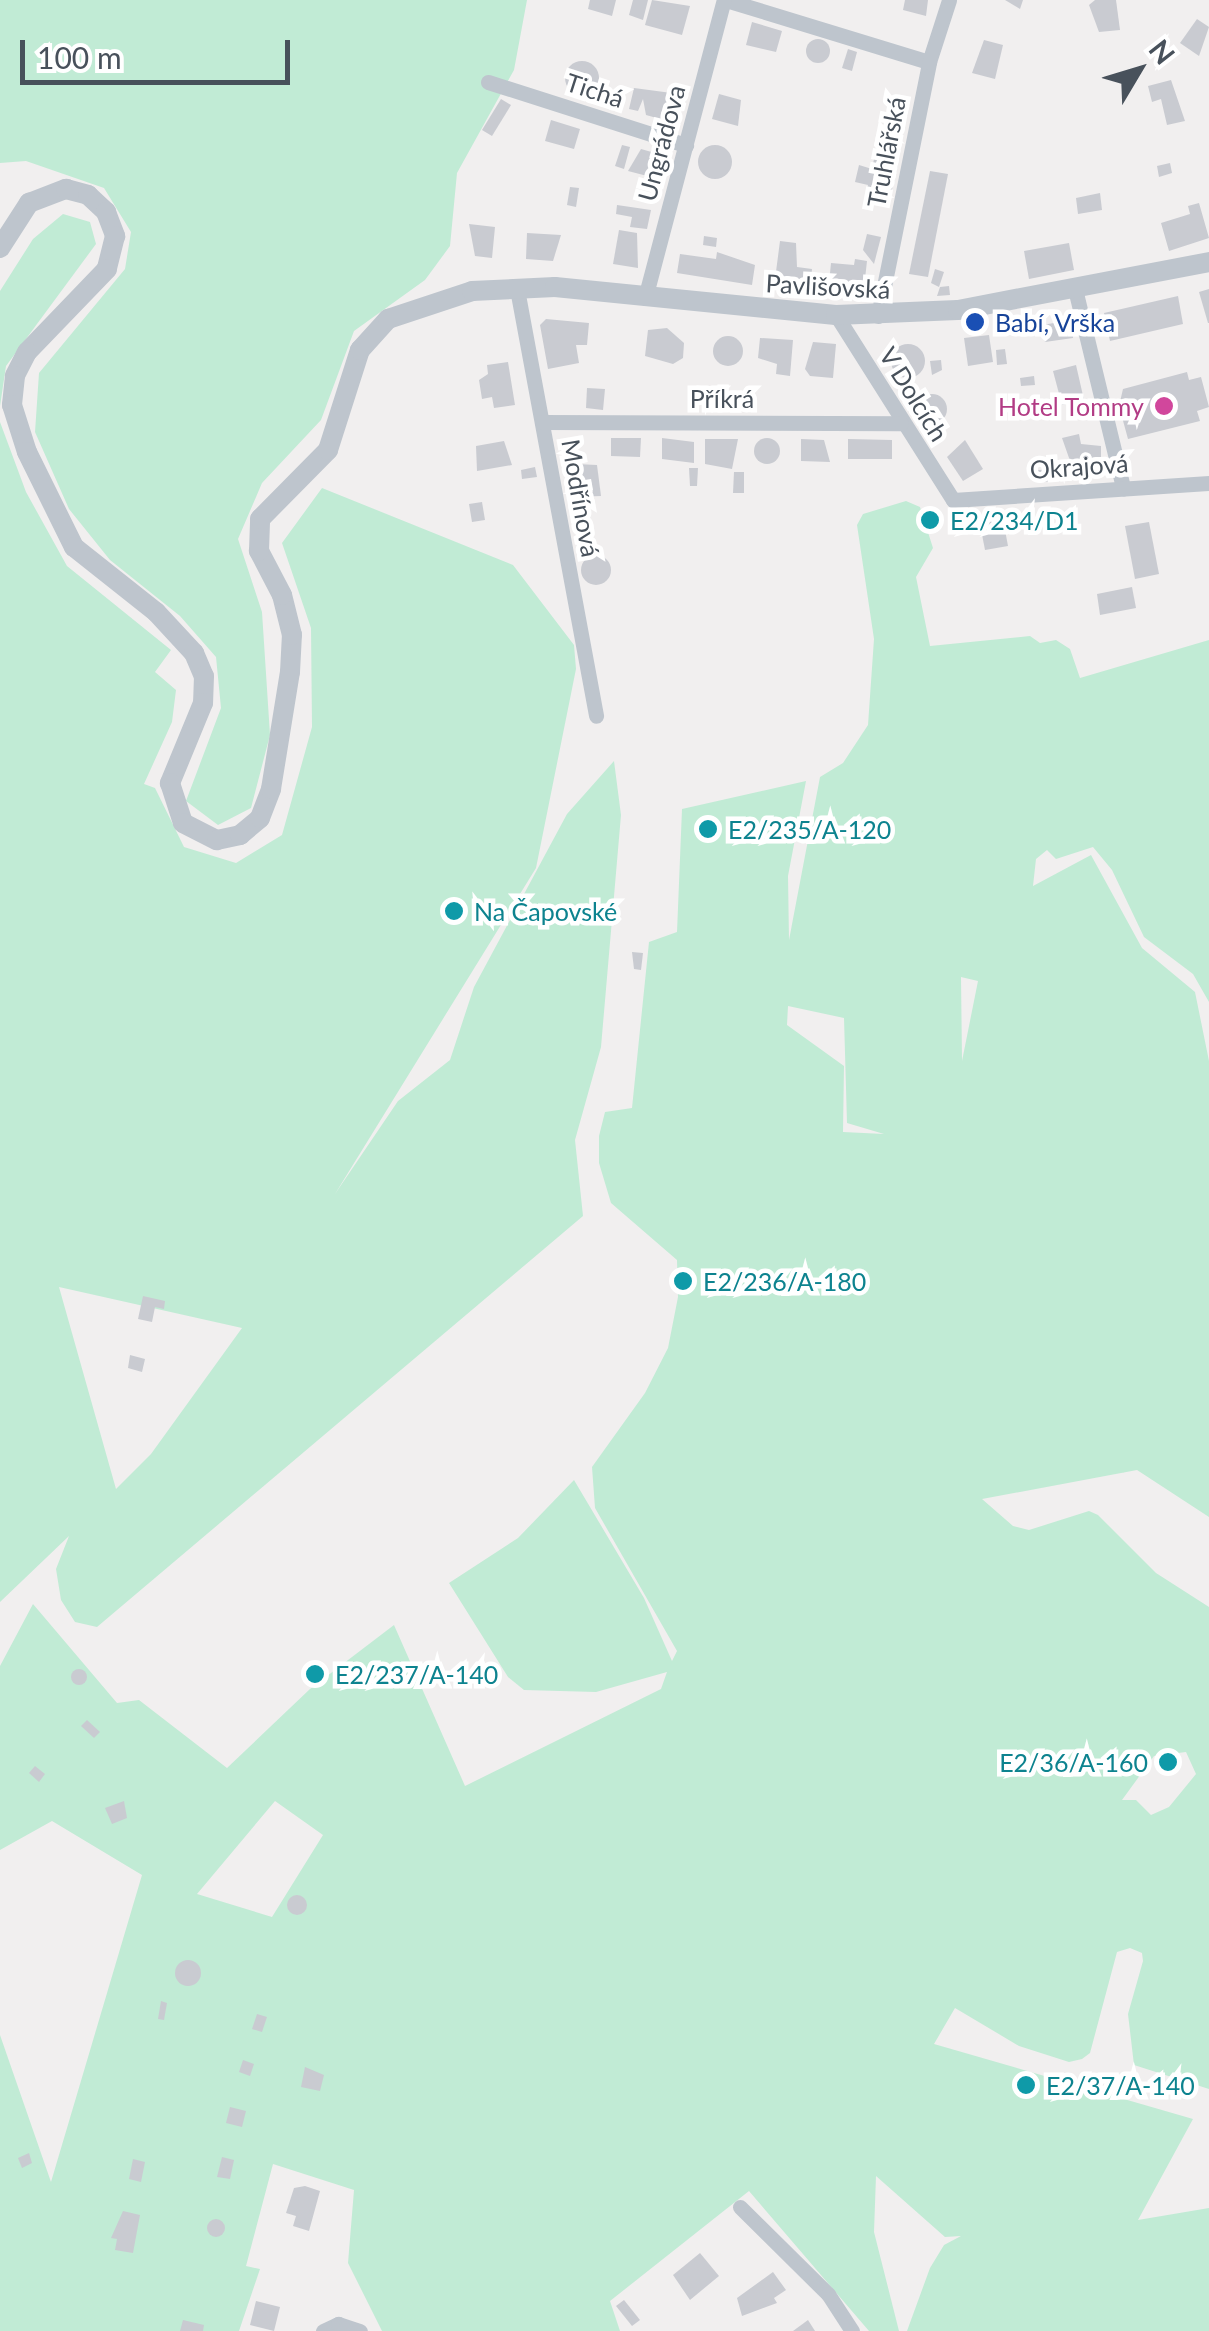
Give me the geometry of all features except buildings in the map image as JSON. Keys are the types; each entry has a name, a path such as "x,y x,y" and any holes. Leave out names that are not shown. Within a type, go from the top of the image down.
{"street":[{"path":"725,0 930,62"},
{"name":"Ungrádova","path":"646,298 725,0"},
{"name":"Truhlářská","path":"878,316 930,62 949,0"},
{"name":"Tichá","path":"488,82 686,146"},
{"name":"Pavlišovská","path":"0,248 30,203 66,189 88,196 106,212 115,236 107,269 27,352 15,376 12,405 27,452 74,547 156,612 194,654 204,676 203,703 170,783 183,824 217,840 240,834 260,818 271,789 290,672 292,635 282,594 259,551 260,519 328,450 366,337 388,319 441,298 516,289 878,316 1076,292 1209,262"},
{"name":"Modřínová","path":"516,289 596,716"},
{"path":"1076,292 1123,488"},
{"name":"V Dolcích","path":"836,314 901,424 953,500"},
{"name":"Příkrá","path":"542,422 901,424"},
{"name":"Okrajová","path":"953,500 1209,483"},
{"path":"740,2206 828,2294 852,2331"},
{"path":"323,2331 338,2324 360,2331"}],"green space":[{"path":"0,0 527,0 514,70 457,173 450,246 425,280 354,331 321,420 262,483 238,539 262,612 270,735 251,808 218,825 186,801 221,708 216,657 180,616 110,560 69,509 35,432 39,373 125,269 131,232 104,188 26,161 0,163"},
{"path":"63,214 90,222 96,244 6,366 0,406 0,291 33,239"},
{"path":"0,422 26,492 67,566 171,650 155,672 176,690 172,722 144,784 155,788 184,847 236,863 282,835 312,727 311,628 282,543 322,488 513,565 574,645 576,669 536,868 335,1194 398,1101 450,1060 474,987 567,814 614,761 621,815 601,1047 575,1140 583,1216 97,1627 75,1622 61,1600 56,1569 69,1536 0,1602","holes":["59,1287 242,1328 151,1454 116,1489"]},
{"path":"906,501 920,507 933,548 916,577 930,646 1030,636 1040,643 1056,640 1070,649 1080,678 1209,640 1209,1002 1193,974 1144,937 1112,870 1093,847 1056,859 1047,850 1036,859 1033,886 1091,855 1142,948 1195,992 1209,1061 1209,1517 1137,1470 982,1499 1013,1526 1029,1530 1089,1511 1098,1515 1156,1573 1209,1607 1209,2089 1134,2065 1128,2014 1143,1961 1142,1953 1130,1948 1117,1952 1090,2053 1082,2059 1069,2062 1019,2046 955,2008 934,2044 1193,2119 1138,2220 1209,2208 1209,2331 907,2331 930,2268 944,2245 961,2236 945,2237 876,2176 874,2232 899,2331 869,2331 749,2191 610,2301 620,2331 382,2331 348,2263 354,2190 273,2164 246,2266 260,2269 239,2331 0,2331 0,2035 51,2182 142,1875 52,1821 0,1850 0,1666 33,1604 117,1703 139,1700 227,1768 310,1689 394,1625 465,1786 661,1689 667,1672 596,1692 524,1690 508,1677 449,1583 518,1538 574,1480 644,1598 672,1661 677,1651 595,1508 592,1467 645,1393 668,1348 678,1297 677,1260 611,1203 599,1163 599,1136 605,1112 632,1108 649,942 677,932 682,809 806,781 788,876 789,940 820,777 843,763 868,725 874,639 857,525 863,514","holes":["961,977 978,981 962,1061","788,1006 844,1018 847,1123 884,1134 843,1132 844,1066 787,1025","1186,1752 1196,1774 1169,1807 1151,1815 1136,1800 1122,1800 1154,1756","275,1801 323,1835 272,1917 197,1894"]}],"place":[{"name":"Babí, Vrška","path":"975,322"},
{"name":"Hotel Tommy","path":"1164,406"},
{"name":"E2/234/D1","path":"930,520"},
{"name":"E2/235/A-120","path":"708,829"},
{"name":"Na Čapovské","path":"454,911"},
{"name":"E2/236/A-180","path":"683,1281"},
{"name":"E2/237/A-140","path":"315,1674"},
{"name":"E2/36/A-160","path":"1168,1762"},
{"name":"E2/37/A-140","path":"1026,2085"}]}
